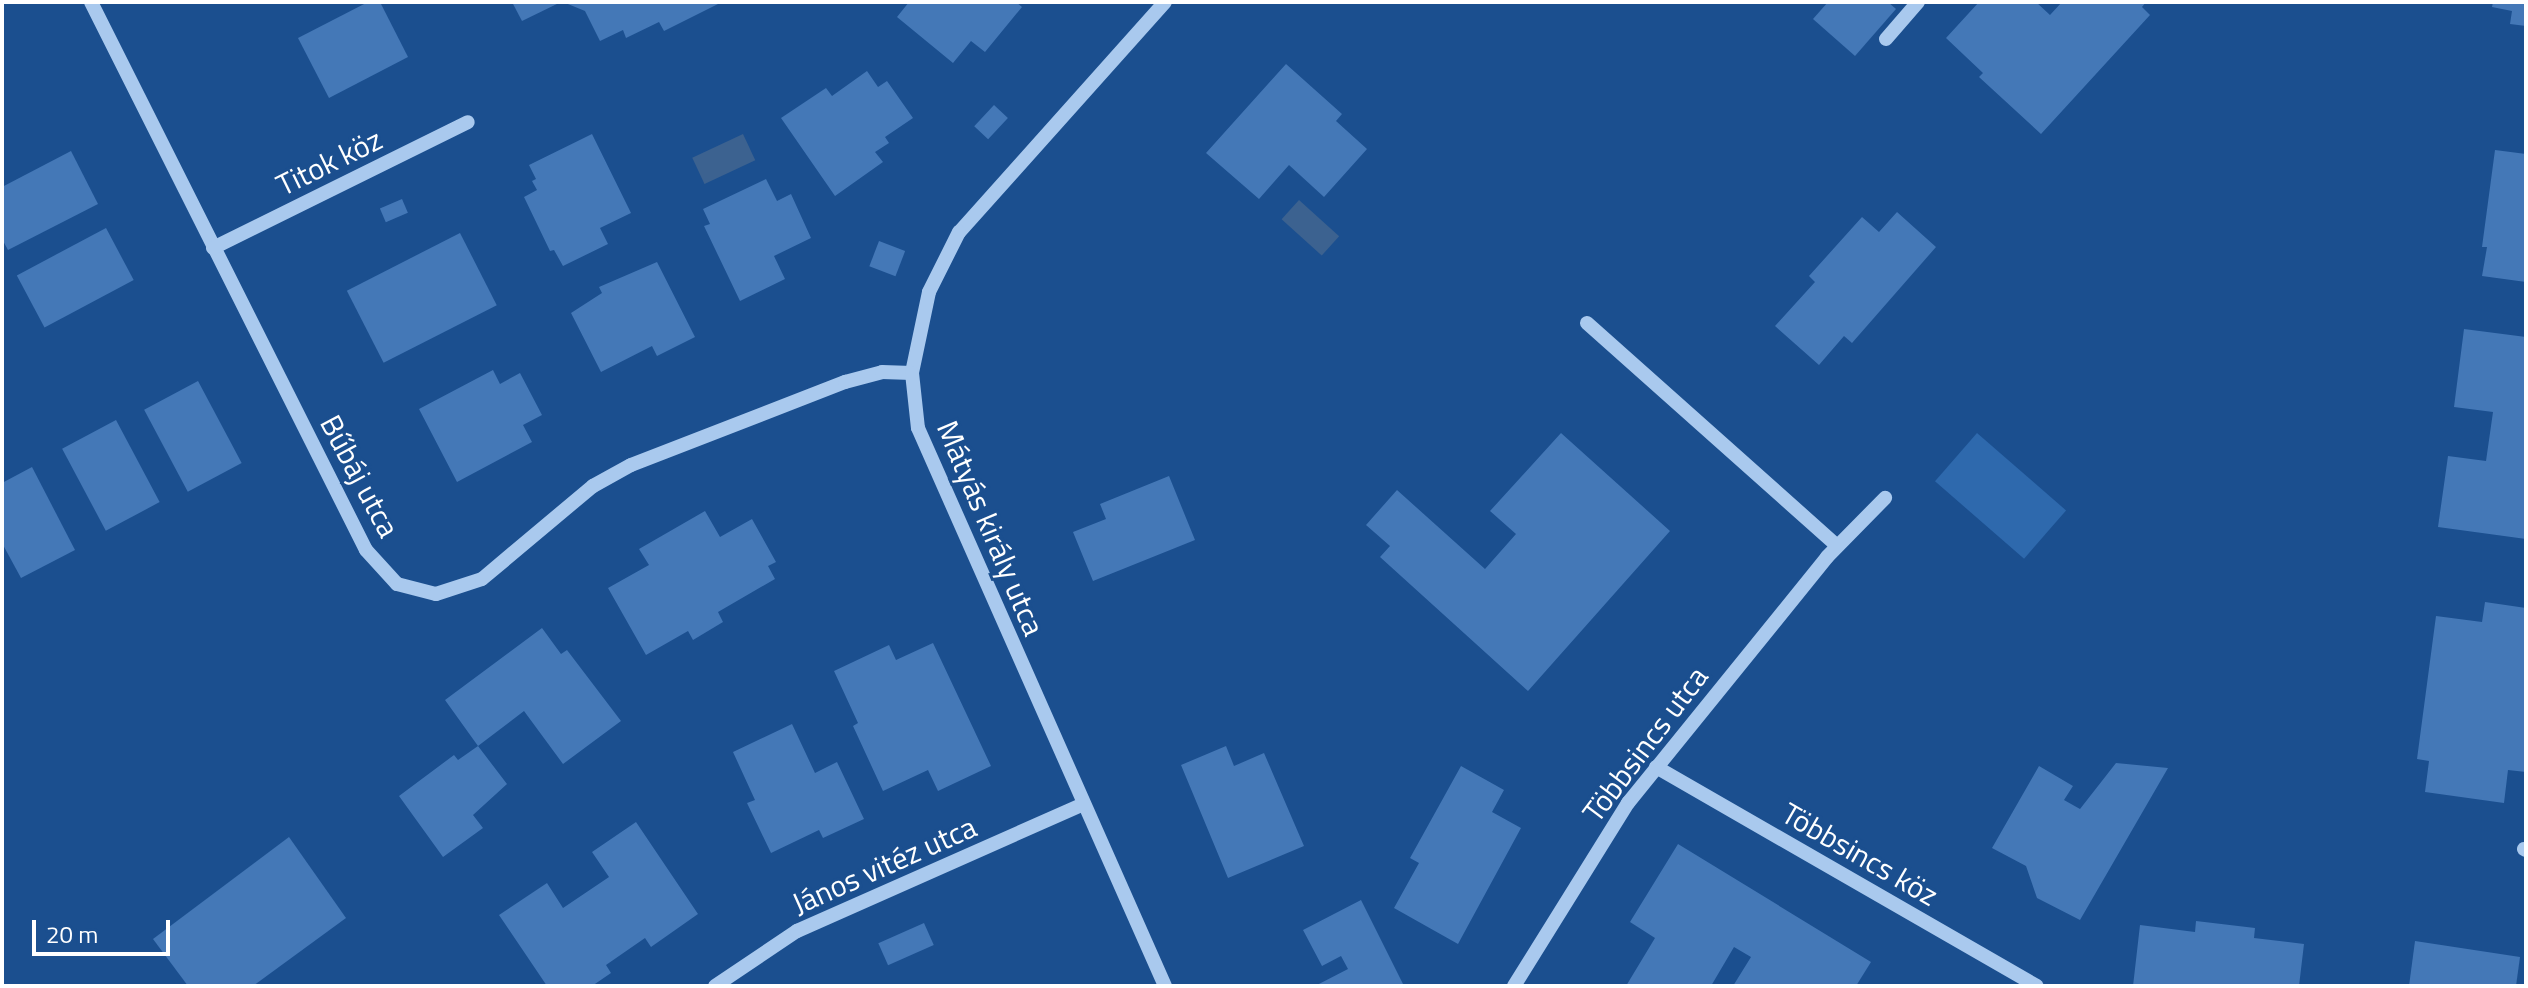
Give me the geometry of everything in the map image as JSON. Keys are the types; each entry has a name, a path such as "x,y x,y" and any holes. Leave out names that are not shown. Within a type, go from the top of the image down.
{"street":[{"name":"Bűbáj utca","path":"91,2 366,550 397,584 436,594 482,579 593,486 631,465 845,382 882,372 912,373"},
{"name":"Mátyás király utca","path":"1165,2 959,232 929,292 912,373 918,428 1082,805 1165,986"},
{"path":"1886,39 1918,2"},
{"name":"Titok köz","path":"213,248 468,122"},
{"path":"1587,323 1837,546"},
{"name":"Többsincs utca","path":"1514,986 1628,803 1837,546 1885,498"},
{"name":"Többsincs köz","path":"1656,767 2037,986"},
{"name":"János vitéz utca","path":"715,986 797,931 1082,805"}],"shaded area":[{"path":"743,134 755,160 705,184 692,158"},
{"path":"1299,200 1339,236 1322,255 1282,219"},
{"path":"1977,433 2066,510 2024,559 1935,481"}],"building":[{"path":"368,2 380,2 408,57 329,98 298,38"},
{"path":"512,2 561,2 522,21"},
{"path":"563,2 722,2 664,31 659,22 626,38 623,30 600,41 585,11"},
{"path":"909,2 1016,2 1022,7 985,52 971,41 953,63 897,17"},
{"path":"1828,2 1888,2 1896,9 1855,56 1813,19"},
{"path":"1979,2 2036,2 2050,15 2062,2 2146,2 2142,7 2150,15 2041,134 1979,77 1983,73 1946,38"},
{"path":"2493,2 2526,2 2526,26 2510,24 2512,11 2492,7"},
{"path":"1286,64 1342,114 1336,121 1367,149 1324,197 1289,165 1259,199 1206,153"},
{"path":"867,71 878,87 887,81 913,118 885,137 889,143 875,152 883,162 835,196 781,118 826,88 832,96"},
{"path":"994,105 1008,118 988,139 974,126"},
{"path":"592,134 631,213 600,228 608,244 563,266 554,250 550,251 524,197 537,190 532,181 536,179 529,165"},
{"path":"2495,150 2526,154 2526,282 2482,276 2487,247 2482,247"},
{"path":"71,151 98,204 8,250 2,239 2,187"},
{"path":"766,179 777,201 791,194 811,238 774,256 785,279 740,301 704,226 710,224 703,209"},
{"path":"402,199 408,213 386,222 380,208"},
{"path":"1897,212 1936,247 1852,343 1844,336 1819,365 1775,326 1815,282 1809,276 1862,217 1879,232"},
{"path":"106,228 134,280 45,328 17,275"},
{"path":"460,233 497,305 384,363 347,291"},
{"path":"879,241 905,251 895,276 869,266"},
{"path":"657,262 695,337 657,356 652,346 601,372 571,313 602,293 599,287"},
{"path":"2464,329 2526,337 2526,539 2438,527 2448,456 2486,461 2493,412 2454,407"},
{"path":"493,370 500,384 520,373 542,415 523,425 532,442 457,482 419,409"},
{"path":"198,381 242,463 188,492 144,410"},
{"path":"116,420 160,502 106,531 62,449"},
{"path":"1561,433 1670,531 1528,691 1380,557 1390,546 1366,525 1397,490 1485,569 1516,534 1490,511"},
{"path":"32,467 75,550 21,578 2,543 2,483"},
{"path":"1169,476 1195,540 1093,581 1073,532 1106,519 1100,504"},
{"path":"705,511 720,537 752,519 776,562 768,566 775,579 718,612 723,622 693,640 688,631 646,655 608,588 649,565 639,549"},
{"path":"2485,602 2526,608 2526,772 2508,770 2504,803 2425,792 2429,761 2417,759 2436,616 2482,622"},
{"path":"542,628 561,654 567,650 621,721 563,764 524,711 478,746 445,700"},
{"path":"933,643 991,766 938,791 928,770 883,791 853,726 858,723 834,671 889,645 896,660"},
{"path":"792,724 815,773 837,762 864,819 823,838 819,830 771,853 747,803 755,800 733,752"},
{"path":"478,746 507,784 473,815 483,828 443,857 399,796 454,755 458,760"},
{"path":"1226,746 1234,766 1264,753 1304,846 1228,878 1181,765"},
{"path":"2116,763 2168,768 2080,920 2037,898 2026,866 1992,848 2039,766 2073,786 2064,800 2080,809"},
{"path":"1461,766 1504,790 1492,812 1521,828 1458,944 1394,908 1419,863 1410,858"},
{"path":"636,822 698,914 651,947 645,938 606,965 611,973 592,986 547,986 499,915 547,883 563,908 609,877 592,852"},
{"path":"289,837 346,918 253,986 188,986 153,939"},
{"path":"1678,844 1871,962 1856,986 1733,986 1751,957 1734,947 1711,986 1626,986 1655,938 1630,922"},
{"path":"1361,900 1404,986 1315,986 1348,969 1341,956 1322,966 1303,930"},
{"path":"2196,921 2255,928 2254,938 2304,944 2299,986 2133,986 2140,925 2195,932"},
{"path":"924,923 934,945 888,965 878,943"},
{"path":"2415,941 2520,957 2516,986 2409,986"}]}
